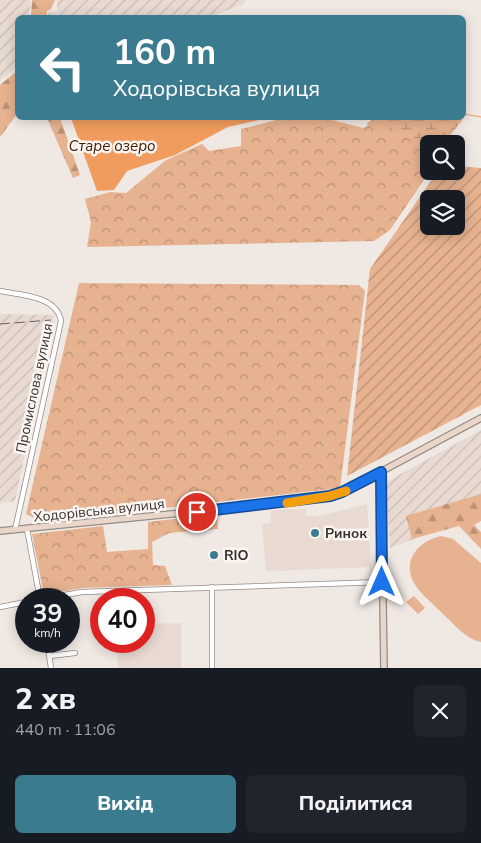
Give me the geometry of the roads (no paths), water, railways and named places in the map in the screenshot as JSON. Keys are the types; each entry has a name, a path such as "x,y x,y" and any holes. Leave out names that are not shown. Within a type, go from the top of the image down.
{"main road":[{"name":"Ходорівська вулиця","path":"0,531 27,530 321,498 342,492 481,418"},
{"path":"381,472 384,668"}],"street":[{"name":"Промислова вулиця","path":"0,291 32,297 50,304 59,313 61,322 15,530"},
{"path":"27,530 39,588"},
{"path":"80,592 382,582"},
{"path":"212,588 212,668"},
{"path":"0,607 15,604"},
{"path":"49,653 51,668"},
{"path":"49,656 75,653"}],"water":[{"name":"Старе озеро","path":"72,120 259,120 228,127 175,155 127,171 114,190 97,191"}],"waterway":[{"path":"466,114 481,117"}],"railway":[{"path":"0,324 51,320"}],"place":[{"name":"Ринок","path":"315,533"},
{"name":"RIO","path":"214,555"}]}
